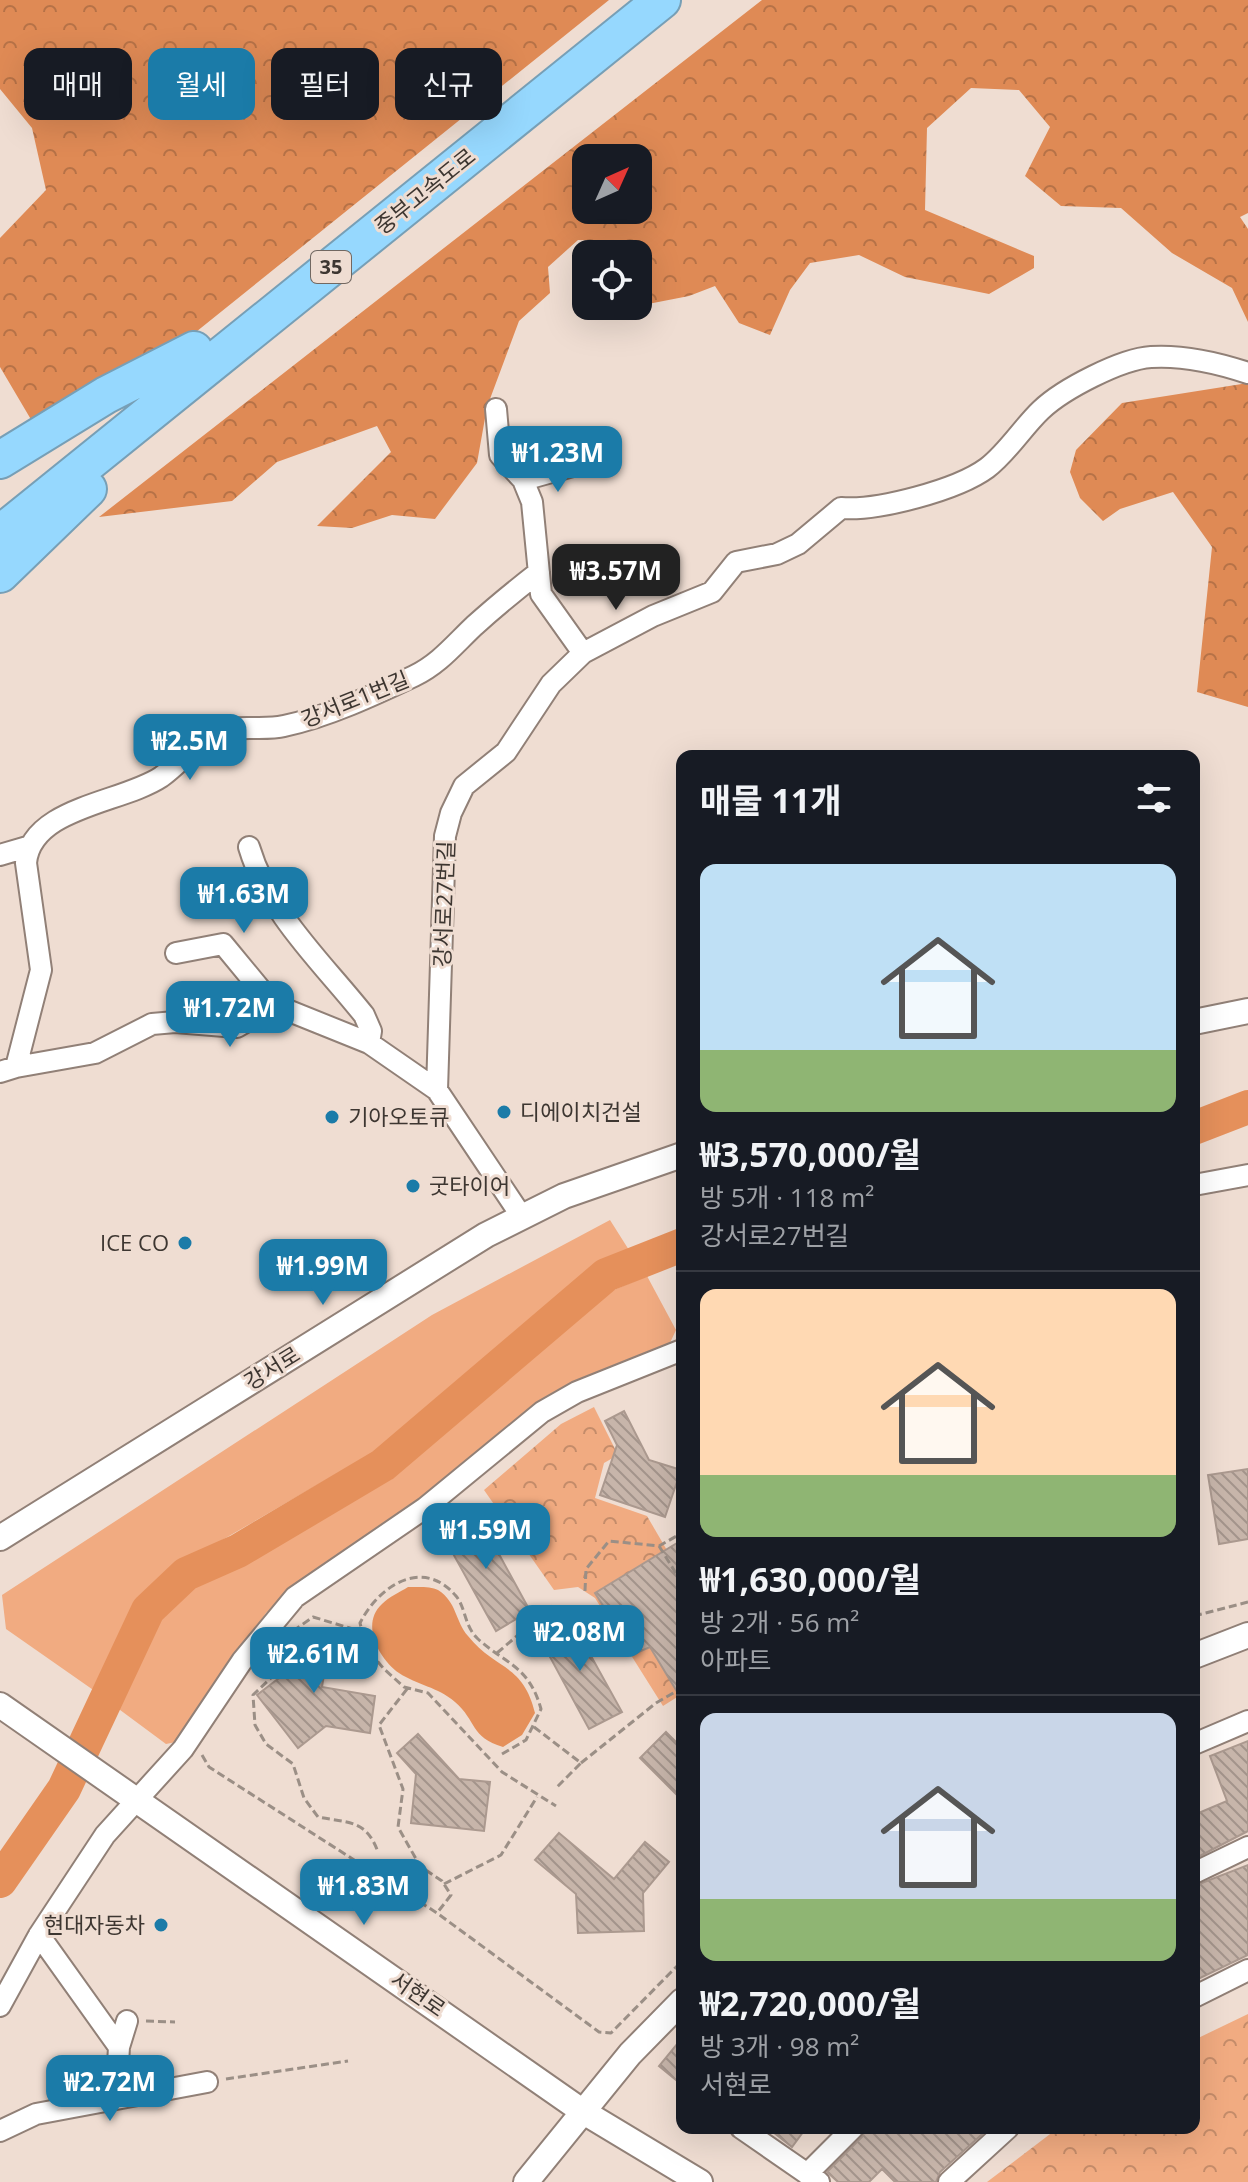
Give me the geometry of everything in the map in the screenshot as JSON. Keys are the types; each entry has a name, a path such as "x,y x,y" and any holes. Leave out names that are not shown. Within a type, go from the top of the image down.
{"highway":[{"name":"중부고속도로","path":"0,534 200,359 628,0"},
{"name":"중부고속도로","path":"0,507 200,359 662,0"},
{"path":"0,460 106,395 200,359"},
{"path":"0,574 106,472 200,359"}],"street":[{"name":"강서로27번길","path":"437,1090 445,836 451,813 464,786 506,752 551,684 583,653 653,616 712,592 736,562 777,554 798,544 841,508 866,510 948,490 969,479 989,466 1044,407 1109,371 1149,357 1189,359 1248,373"},
{"path":"496,409 500,455 523,480 538,539 541,594 551,614 583,653"},
{"path":"523,480 580,464"},
{"name":"강서로1번길","path":"27,847 38,834 71,813 131,792 159,778 200,743 220,731 288,726 414,676 437,663 494,607 539,572"},
{"path":"0,855 27,847 26,863 41,970 8,1069 95,1053 152,1024 175,1022 237,1027 275,1007"},
{"path":"249,847 258,878 271,902 364,1015 371,1031 369,1043"},
{"path":"176,953 223,944 275,1007 369,1043 437,1090 522,1217"},
{"path":"1200,1021 1248,1011"},
{"name":"강서로","path":"0,1538 372,1305 522,1217 564,1196 676,1157"},
{"path":"1200,1184 1248,1175"},
{"path":"0,2006 39,1935 105,1835 140,1800 183,1749 242,1661 295,1597 425,1508 542,1412 577,1392 676,1352"},
{"path":"1200,1654 1248,1635"},
{"name":"서현로","path":"0,1705 582,2111 700,2182"},
{"path":"1200,1741 1248,1721"},
{"path":"1200,1870 1248,1847"},
{"path":"39,1935 119,2047"},
{"path":"1200,1994 1248,1970"},
{"path":"526,2182 582,2111 676,2008"},
{"path":"116,2099 119,2047 127,2021"},
{"path":"0,2131 36,2114 207,2082"},
{"path":"750,2134 813,2178 848,2134"},
{"path":"949,2182 1001,2134"}],"path":[{"path":"585,1591 586,1569 609,1541 659,1546 676,1536"},
{"path":"659,1546 676,1573"},
{"path":"502,1754 526,1740 534,1727 541,1709 533,1686 518,1667 469,1630 458,1598 443,1584 424,1577 402,1580 383,1590 370,1603 360,1623 367,1649 384,1669 408,1688 428,1693 502,1772 556,1806"},
{"path":"1200,1614 1248,1602"},
{"path":"497,1653 552,1606"},
{"path":"363,1632 313,1617 287,1636 275,1674 253,1695 255,1725 266,1744 293,1764 304,1798 318,1817 354,1822 372,1835 378,1852"},
{"path":"408,1688 379,1725 403,1789 398,1827 420,1866 444,1884 451,1895 437,1913"},
{"path":"556,1788 581,1763 656,1703 676,1691"},
{"path":"534,1727 581,1763"},
{"path":"201,1752 209,1767 437,1913 599,2032 611,2033 676,1967"},
{"path":"444,1884 501,1855 538,1796"},
{"path":"207,2082 348,2061"}],"green space":[{"path":"0,0 609,0 502,86 502,48 395,48 395,120 460,120 49,450 0,367 0,238 46,190 32,128 25,120 132,120 132,48 24,48 24,118 0,89"},
{"path":"762,0 1248,0 1248,213 1240,217 1248,229 1248,322 1232,288 1172,253 1121,208 1061,206 1025,176 1050,127 1019,90 971,88 927,128 925,210 1034,256 1034,268 989,294 905,277 859,255 810,263 790,290 770,335 739,323 715,286 689,296 652,303 652,240 572,240 572,245 548,267 550,293 519,321 487,407 477,463 435,519 392,515 352,528 317,526 391,452 377,426 277,462 232,501 99,517 572,148 572,224 652,224 652,144 577,144"},
{"path":"1248,383 1248,707 1197,692 1212,547 1173,492 1120,509 1103,521 1080,498 1070,472 1076,450 1122,403"},
{"path":"610,1220 634,1258 597,1272 379,1449 186,1561 136,1606 99,1694 6,1629 2,1595 432,1315"},
{"path":"647,1276 676,1330 669,1345 552,1393 423,1501 311,1573 266,1613 176,1742 166,1744 112,1704 138,1648 172,1595 392,1475 595,1298"},
{"path":"594,1407 618,1455 604,1463 595,1498 647,1516 676,1566 676,1698 663,1706 595,1598 578,1587 554,1590 484,1490 561,1424"},
{"path":"1248,2014 1248,2182 987,2182 1050,2134 1200,2134 1200,2037"}],"shaded area":[{"path":"408,1587 432,1588 444,1595 468,1636 523,1685 535,1713 522,1735 503,1747 492,1743 479,1733 455,1702 399,1673 385,1659 375,1641 373,1621 382,1604"}],"building":[{"path":"624,1411 649,1460 676,1468 676,1485 665,1517 600,1495 617,1445 605,1421"},
{"path":"1248,1469 1248,1539 1219,1544 1208,1475"},
{"path":"476,1512 530,1611 496,1631 441,1532"},
{"path":"676,1544 676,1690 650,1647 634,1654 595,1593"},
{"path":"570,1618 622,1712 589,1729 537,1633"},
{"path":"293,1631 330,1637 322,1687 375,1696 370,1733 326,1726 298,1748 257,1695 287,1672"},
{"path":"666,1732 676,1742 676,1794 640,1758"},
{"path":"418,1734 459,1779 490,1782 484,1831 411,1823 416,1774 397,1753"},
{"path":"1248,1741 1248,1831 1200,1856 1200,1812 1227,1801 1210,1756"},
{"path":"559,1833 614,1879 645,1842 669,1862 643,1893 644,1931 578,1933 576,1894 535,1860"},
{"path":"1248,1865 1248,1955 1200,1978 1200,1884"},
{"path":"676,2045 676,2080 659,2066"},
{"path":"776,2134 802,2134 792,2147"},
{"path":"863,2134 982,2134 940,2172 936,2182 895,2182 882,2169 869,2182 838,2182 827,2172"}],"waterway":[{"path":"1200,1126 1248,1107"},
{"path":"0,1881 64,1789 148,1610 186,1574 238,1551 383,1465 606,1275 676,1247"}],"place":[{"name":"디에이치건설","path":"504,1112"},
{"name":"기아오토큐","path":"332,1117"},
{"name":"굿타이어","path":"413,1186"},
{"name":"ICE CO","path":"185,1243"},
{"name":"현대자동차","path":"161,1925"}]}
